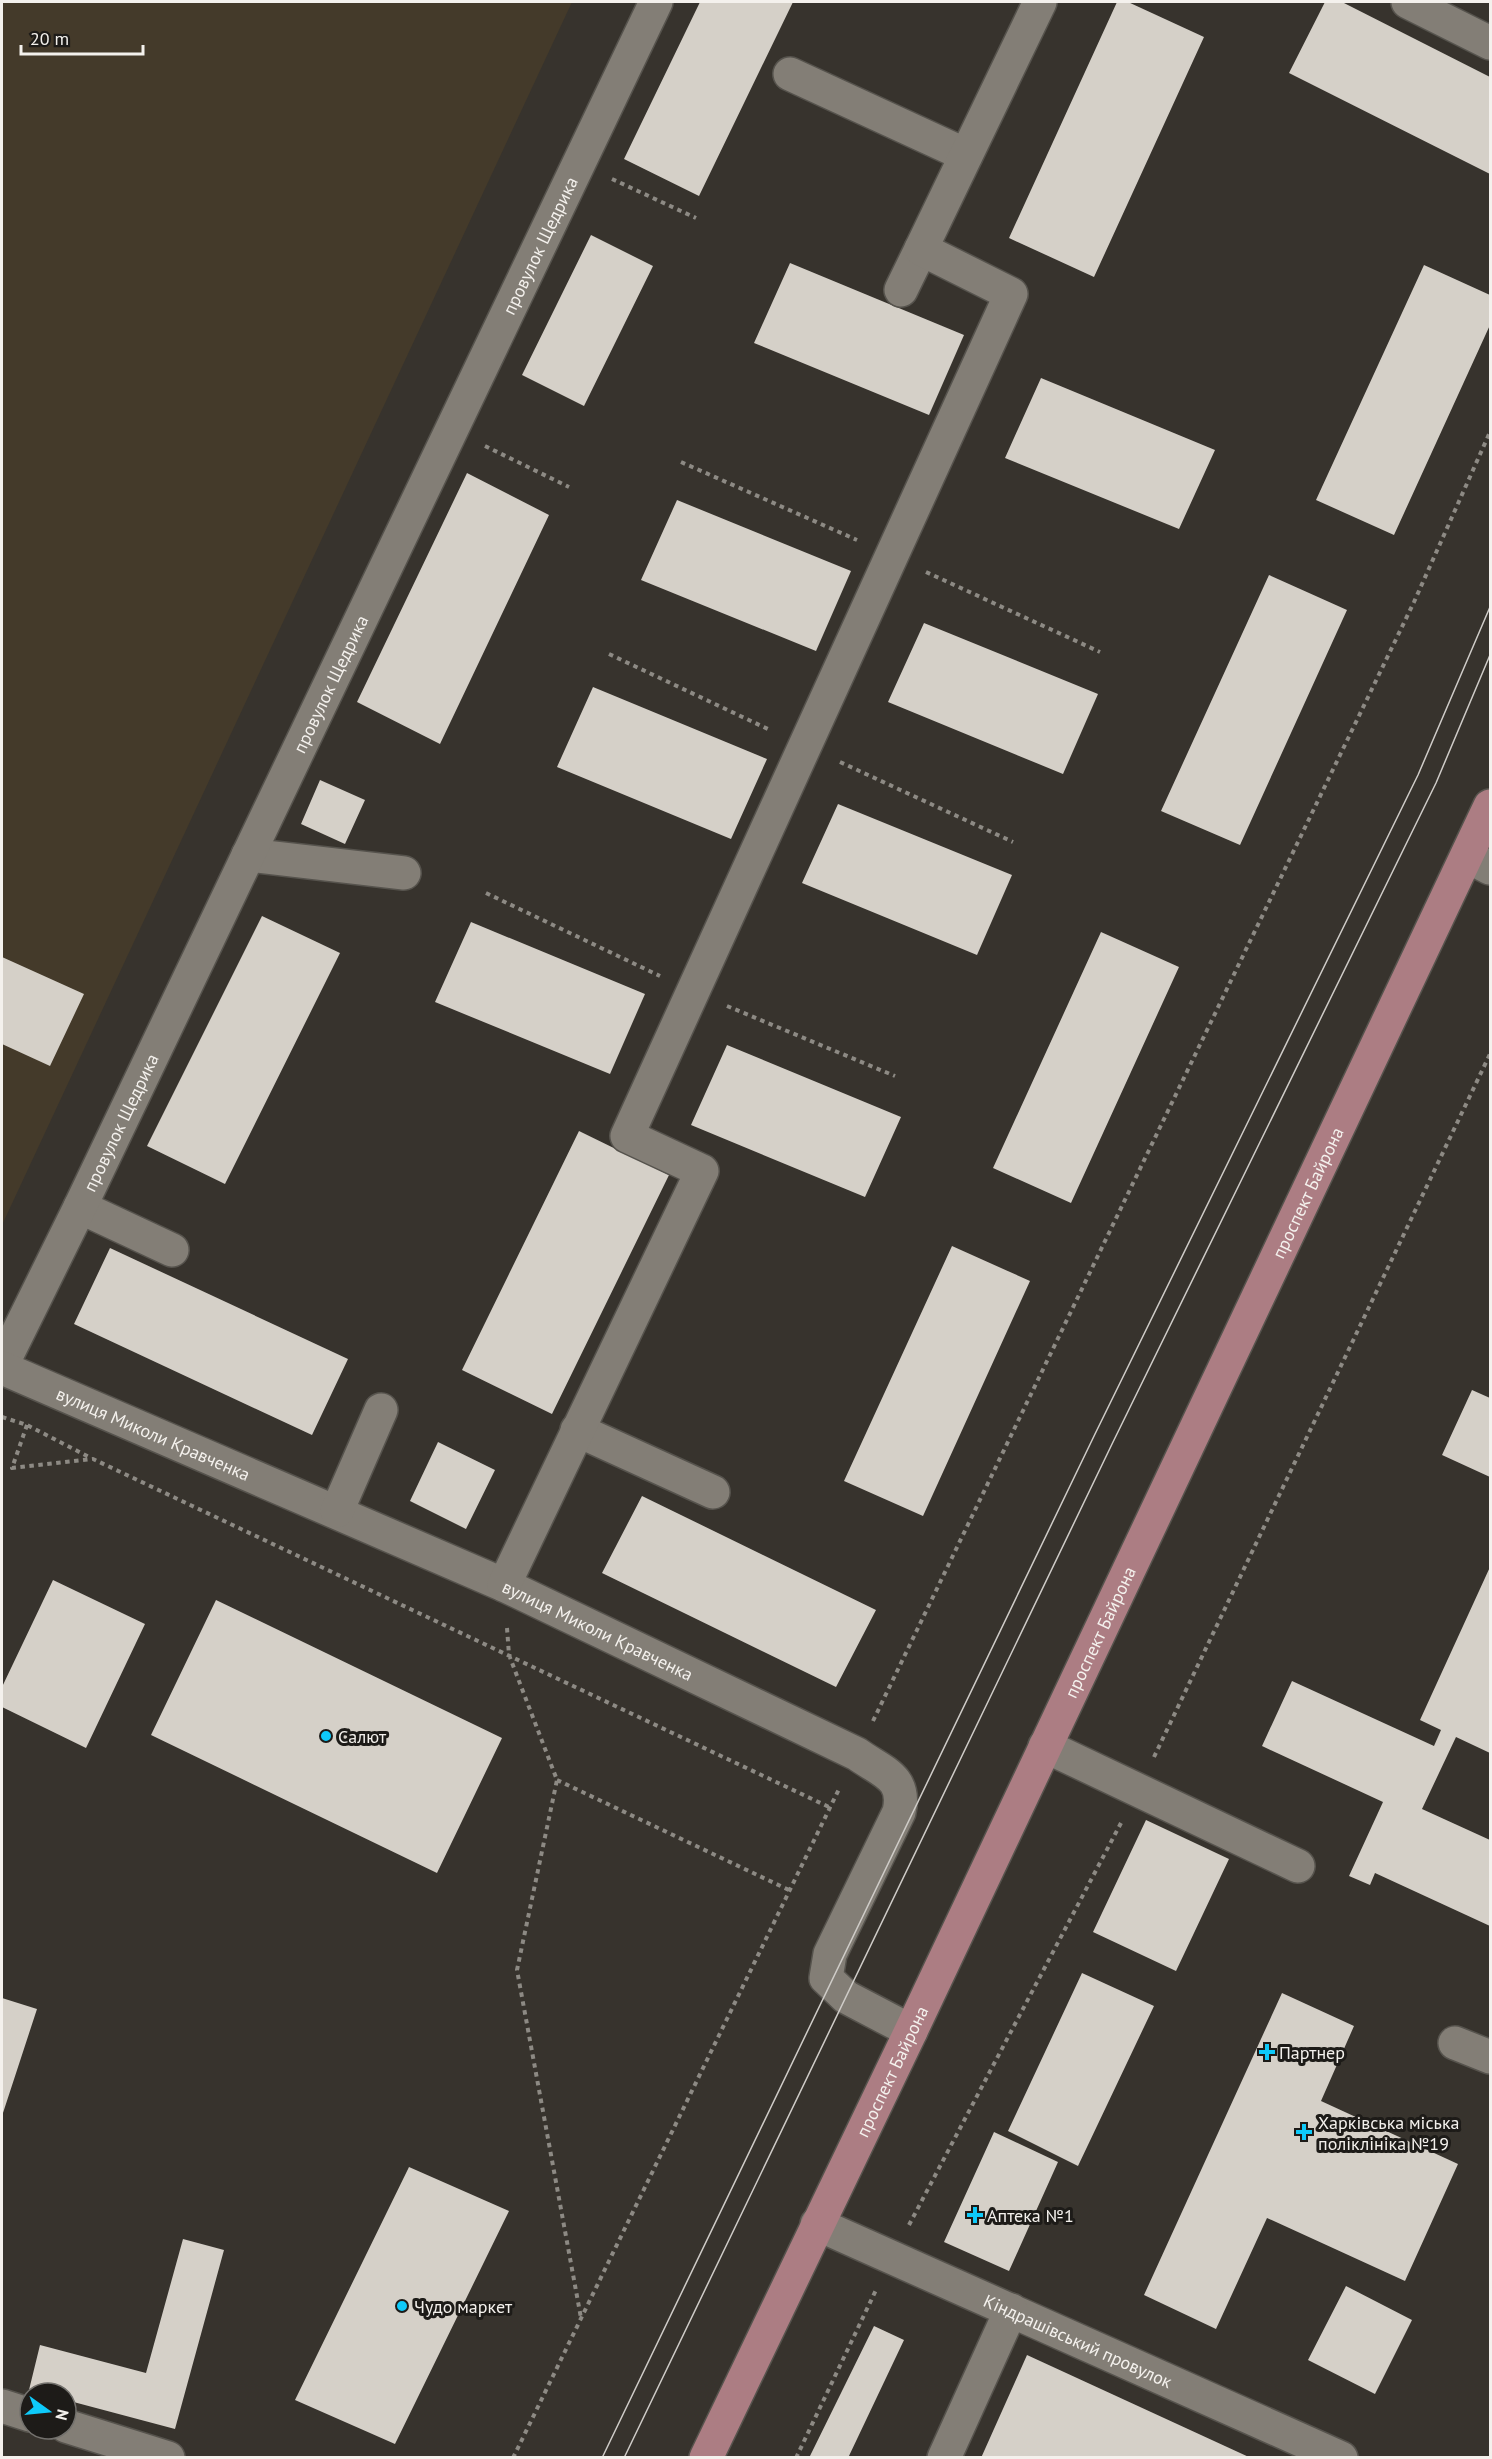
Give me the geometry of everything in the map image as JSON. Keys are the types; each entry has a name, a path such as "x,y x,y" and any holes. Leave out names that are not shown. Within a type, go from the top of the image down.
{"main road":[{"name":"проспект Байрона","path":"706,2457 912,2031 1045,1746 1479,862 1491,806"}],"street":[{"name":"провулок Щедрика","path":"2,1366 80,1208 656,2"},
{"path":"901,290 1040,2"},
{"path":"1408,2 1491,43"},
{"path":"790,74 966,155"},
{"path":"504,1585 702,1171 627,1136 1011,294 921,249"},
{"path":"248,855 404,873"},
{"path":"80,1208 172,1250"},
{"name":"вулиця Миколи Кравченка","path":"2,1366 337,1510 504,1585 857,1754 898,1782 903,1796 899,1812 830,1954 826,1978 846,1997 912,2031"},
{"path":"337,1510 381,1410"},
{"path":"577,1430 713,1492"},
{"path":"1045,1746 1137,1792 1298,1866"},
{"path":"1455,2043 1491,2057"},
{"name":"Кіндрашівський провулок","path":"817,2224 1329,2455"},
{"path":"944,2457 1011,2310"},
{"path":"2,2406 18,2411"},
{"path":"78,2430 168,2457"}],"path":[{"path":"579,163 696,218"},
{"path":"452,429 569,487"},
{"path":"513,2457 857,1754 1414,602 1491,432"},
{"path":"796,2457 892,2257 1137,1792 1491,1054"},
{"path":"2,1417 27,1425 93,1459 830,1807"},
{"path":"27,1425 12,1468 93,1459"},
{"path":"509,1655 557,1780 517,1970 581,2319"},
{"path":"557,1780 789,1890"}],"shaded area":[{"path":"2,2 572,2 2,1225"}],"building":[{"path":"700,2 793,2 699,196 624,159"},
{"path":"1117,2 1128,2 1204,37 1094,277 1009,238"},
{"path":"1325,2 1342,2 1490,77 1490,174 1289,73"},
{"path":"591,235 653,266 584,406 522,375"},
{"path":"790,263 964,335 929,415 754,343"},
{"path":"1424,265 1490,295 1490,325 1394,535 1316,500"},
{"path":"1041,378 1215,450 1179,529 1005,458"},
{"path":"467,473 549,515 440,744 357,702"},
{"path":"677,500 851,571 816,651 641,580"},
{"path":"1269,575 1347,610 1240,845 1161,811"},
{"path":"924,623 1098,694 1063,774 888,702"},
{"path":"593,687 767,759 731,839 557,767"},
{"path":"320,780 365,800 345,844 301,824"},
{"path":"838,804 1012,875 977,955 802,883"},
{"path":"262,916 340,953 225,1184 147,1146"},
{"path":"471,922 645,994 610,1074 435,1002"},
{"path":"1101,932 1179,967 1071,1203 993,1168"},
{"path":"2,957 84,994 50,1066 2,1044"},
{"path":"727,1045 901,1117 865,1197 691,1125"},
{"path":"579,1131 669,1175 552,1414 462,1370"},
{"path":"952,1246 1030,1281 923,1516 844,1481"},
{"path":"110,1248 348,1359 312,1435 74,1324"},
{"path":"1472,1390 1490,1398 1490,1477 1442,1455"},
{"path":"438,1442 495,1470 466,1529 410,1501"},
{"path":"642,1496 876,1610 836,1687 602,1573"},
{"path":"1490,1567 1490,1753 1456,1737 1422,1809 1490,1840 1490,1926 1375,1873 1370,1885 1349,1876 1383,1802 1262,1746 1292,1681 1434,1746 1441,1730 1420,1720"},
{"path":"53,1580 145,1624 86,1748 2,1707 2,1687"},
{"name":"Салют","path":"216,1600 502,1738 437,1873 151,1735"},
{"path":"1146,1820 1229,1859 1176,1971 1093,1932"},
{"path":"1082,1973 1154,2006 1078,2166 1008,2131"},
{"name":"Харківська міська поліклініка №19","path":"1282,1993 1354,2026 1321,2101 1458,2164 1405,2281 1267,2218 1216,2329 1144,2295"},
{"path":"2,1998 37,2009 2,2116"},
{"path":"994,2132 1058,2162 1009,2271 944,2242"},
{"name":"Чудо маркет","path":"409,2167 509,2211 395,2444 295,2400"},
{"path":"183,2239 224,2250 175,2429 78,2403 78,2381 31,2381 40,2345 146,2373"},
{"path":"1346,2286 1412,2320 1375,2394 1308,2360"},
{"path":"874,2326 904,2340 848,2458 809,2458"},
{"path":"1027,2355 1251,2458 981,2458"}],"tram line":[{"path":"602,2458 1095,1434 1418,775 1490,607"},
{"path":"624,2458 1113,1442 1436,783 1490,655"}],"place":[{"name":"Салют","path":"326,1736"},
{"name":"Партнер","path":"1267,2052"},
{"name":"Харківська міська поліклініка №19","path":"1304,2132"},
{"name":"Аптека №1","path":"975,2215"},
{"name":"Чудо маркет","path":"402,2306"}]}
